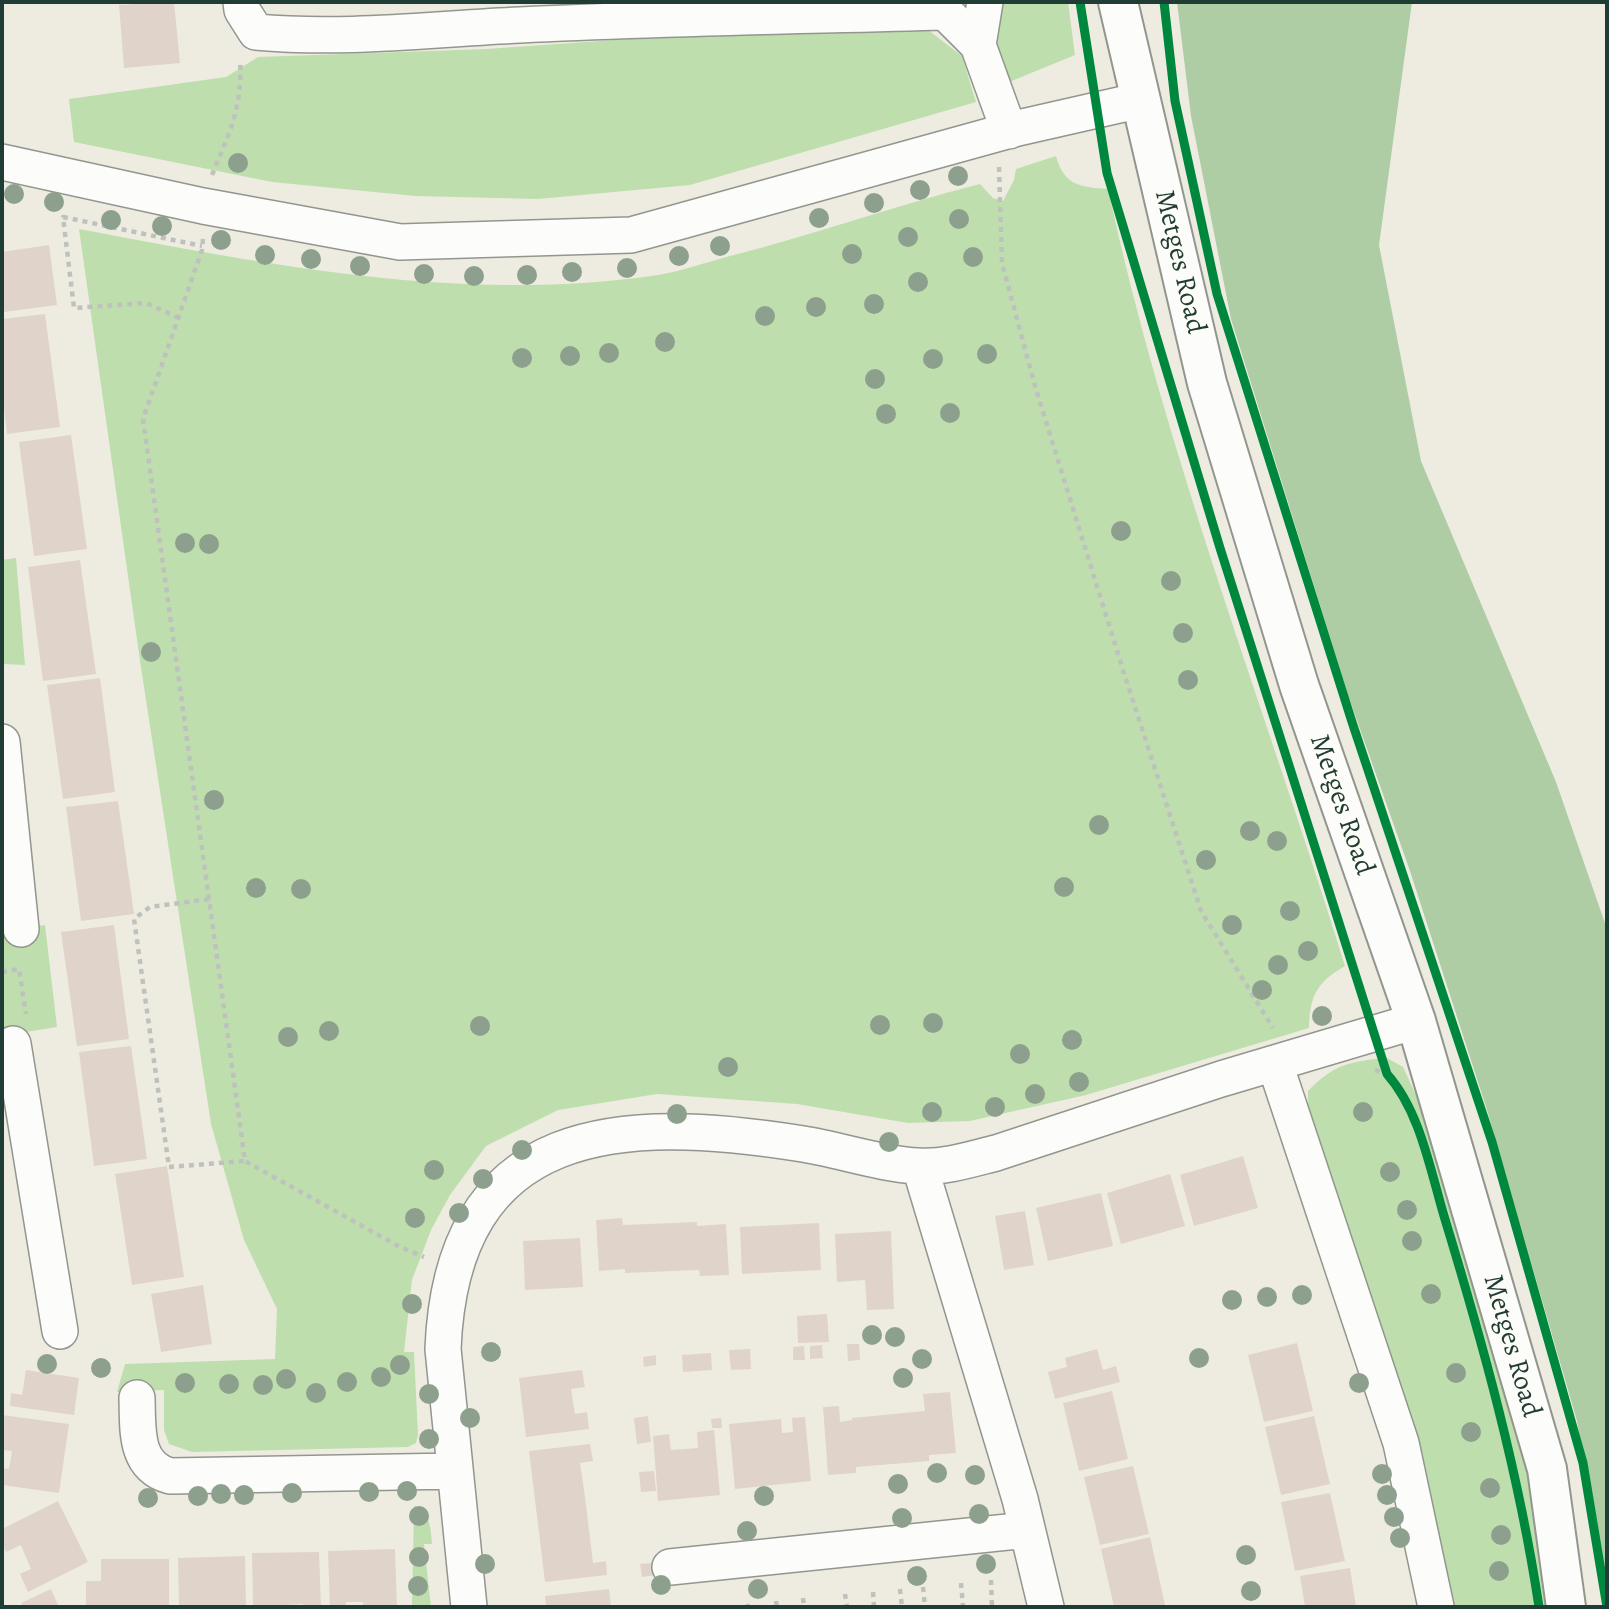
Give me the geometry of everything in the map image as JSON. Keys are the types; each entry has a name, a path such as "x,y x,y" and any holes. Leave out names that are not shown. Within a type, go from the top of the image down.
{"street":[{"path":"978,45 985,2"},
{"name":"Metges Road","path":"1118,2 1207,383 1299,685 1416,1021 1548,1469 1566,1607"},
{"path":"248,17 293,36 391,35 614,11 945,12 978,45 1009,131"},
{"path":"2,162 203,206 400,242 631,235 1009,131 1141,100"},
{"path":"2,756 21,929"},
{"path":"469,1607 443,1349 445,1309 465,1236 485,1204 507,1180 562,1149 606,1137 655,1130 706,1132 803,1144 920,1167 996,1153 1416,1021"},
{"path":"13,1044 17,1165 60,1331"},
{"path":"1283,1061 1401,1443 1436,1607"},
{"path":"920,1167 1027,1530 1046,1607"},
{"path":"137,1398 140,1450 156,1472 170,1476 455,1471"},
{"path":"670,1567 1027,1530"}],"path":[{"path":"244,1161 143,419 202,246 203,206 237,112 242,89 240,55 248,17"},
{"path":"1009,131 999,155 1002,263 1035,386 1201,911 1283,1061"},
{"path":"179,318 146,303 74,308 63,217 202,246"},
{"path":"209,900 150,907 134,919 169,1167 244,1161 400,1247 454,1269"},
{"path":"2,972 19,969 29,1039 13,1044"},
{"path":"1376,1035 1387,1074 1395,1083"},
{"path":"991,1580 992,1607"},
{"path":"961,1583 963,1607"},
{"path":"923,1587 925,1607"},
{"path":"900,1589 902,1607"},
{"path":"873,1591 874,1607"},
{"path":"845,1594 847,1607"},
{"path":"803,1598 804,1607"}],"green space":[{"path":"994,2 1068,2 1075,55 1002,85 989,41"},
{"path":"1177,2 1412,2 1379,245 1421,461 1556,782 1607,929 1607,1588 1577,1421 1487,1110 1410,871 1348,695 1231,319 1191,116"},
{"path":"928,30 962,56 976,102 690,185 538,199 415,196 272,182 74,142 69,99 226,77 258,57 486,49 672,36"},
{"path":"1056,156 1063,173 1074,183 1108,189 1131,288 1187,483 1345,966 1327,978 1316,991 1309,1028 1086,1095 970,1121 908,1123 797,1104 657,1094 558,1110 486,1146 450,1195 431,1230 412,1280 404,1352 414,1352 418,1435 416,1443 408,1447 192,1452 169,1444 164,1430 164,1390 117,1392 125,1364 275,1359 277,1309 244,1240 211,1124 140,661 79,229 295,267 367,276 440,283 585,283 676,271 980,184 993,198 1003,201 1014,180 1016,169"},
{"path":"16,558 25,665 2,664 2,560"},
{"path":"45,925 57,1027 2,1036 2,931"},
{"path":"1387,1058 1403,1067 1428,1121 1518,1420 1549,1607 1453,1607 1308,1109 1308,1091 1335,1069 1353,1063"},
{"path":"414,1506 422,1508 431,1530 432,1544 424,1544 431,1607 412,1607"}],"building":[{"path":"174,2 180,63 124,68 119,5"},
{"path":"49,245 57,305 4,312 2,252"},
{"path":"45,314 60,427 7,434 2,390 2,319"},
{"path":"71,435 87,549 34,556 19,442"},
{"path":"80,560 96,674 43,681 28,567"},
{"path":"100,678 115,792 63,799 47,685"},
{"path":"118,801 134,914 81,921 66,807"},
{"path":"114,925 129,1039 77,1046 61,932"},
{"path":"131,1046 147,1159 94,1166 79,1052"},
{"path":"1243,1156 1258,1208 1194,1226 1180,1175"},
{"path":"167,1166 184,1277 132,1285 115,1174"},
{"path":"1170,1174 1185,1226 1121,1244 1107,1193"},
{"path":"1101,1193 1113,1246 1048,1261 1036,1208"},
{"path":"1025,1211 1034,1265 1004,1270 995,1216"},
{"path":"622,1218 623,1225 697,1222 697,1226 726,1224 729,1275 700,1276 699,1270 625,1273 625,1269 599,1271 596,1220"},
{"path":"819,1223 821,1270 742,1274 740,1227"},
{"path":"891,1231 894,1309 867,1310 865,1280 837,1282 835,1234"},
{"path":"580,1238 583,1287 525,1290 523,1241"},
{"path":"203,1285 212,1344 161,1352 151,1294"},
{"path":"827,1314 829,1342 798,1343 797,1316"},
{"path":"1297,1343 1313,1411 1264,1422 1248,1355"},
{"path":"847,1344 859,1344 860,1360 848,1361"},
{"path":"822,1345 823,1358 810,1359 810,1346"},
{"path":"804,1346 805,1360 793,1360 793,1347"},
{"path":"750,1349 751,1369 731,1370 729,1350"},
{"path":"1097,1349 1103,1370 1116,1366 1120,1382 1055,1399 1048,1372 1067,1367 1065,1358"},
{"path":"711,1353 712,1370 683,1372 682,1355"},
{"path":"656,1355 656,1365 644,1367 643,1357"},
{"path":"26,1370 79,1378 74,1415 10,1406 11,1393 22,1395"},
{"path":"582,1370 585,1387 571,1389 575,1414 587,1412 589,1429 526,1437 519,1378"},
{"path":"1112,1391 1128,1459 1079,1471 1063,1403"},
{"path":"950,1392 956,1453 929,1455 929,1461 856,1467 856,1473 828,1475 823,1407 839,1406 840,1422 852,1418 925,1411 923,1394"},
{"path":"2,1415 69,1424 59,1493 2,1485 2,1468 9,1469 12,1451 2,1450"},
{"path":"648,1416 651,1442 637,1444 634,1418"},
{"path":"1314,1416 1330,1484 1281,1495 1265,1427"},
{"path":"805,1417 811,1481 735,1489 729,1424 781,1419 782,1433 793,1432 792,1418"},
{"path":"721,1418 722,1428 712,1428 711,1419"},
{"path":"714,1430 720,1495 658,1501 653,1436 669,1434 671,1450 698,1448 697,1432"},
{"path":"590,1444 593,1461 580,1463 593,1563 606,1561 607,1575 545,1582 529,1451"},
{"path":"1133,1466 1149,1534 1100,1545 1084,1477"},
{"path":"654,1471 656,1491 641,1492 639,1472"},
{"path":"1330,1493 1345,1561 1295,1571 1281,1502"},
{"path":"58,1501 88,1562 28,1592 20,1574 31,1569 21,1545 6,1552 2,1544 2,1529"},
{"path":"1150,1537 1165,1605 1114,1607 1101,1549"},
{"path":"395,1549 397,1607 363,1607 363,1602 346,1602 346,1607 330,1607 328,1551"},
{"path":"319,1552 321,1607 303,1607 303,1604 253,1607 252,1553"},
{"path":"245,1556 246,1607 179,1607 178,1558"},
{"path":"101,1559 169,1559 169,1607 86,1607 86,1581 101,1581"},
{"path":"662,1562 663,1574 642,1577 640,1564"},
{"path":"1350,1568 1356,1607 1305,1607 1300,1576"},
{"path":"51,1589 59,1607 23,1607 21,1603"},
{"path":"609,1589 611,1607 546,1607 545,1596"}],"cycle path":[{"path":"1080,2 1107,173 1220,548 1387,1074 1408,1105 1429,1160 1499,1410 1531,1557 1539,1607"},
{"path":"1164,2 1175,101 1217,294 1352,722 1492,1142 1583,1463 1607,1607"}]}
